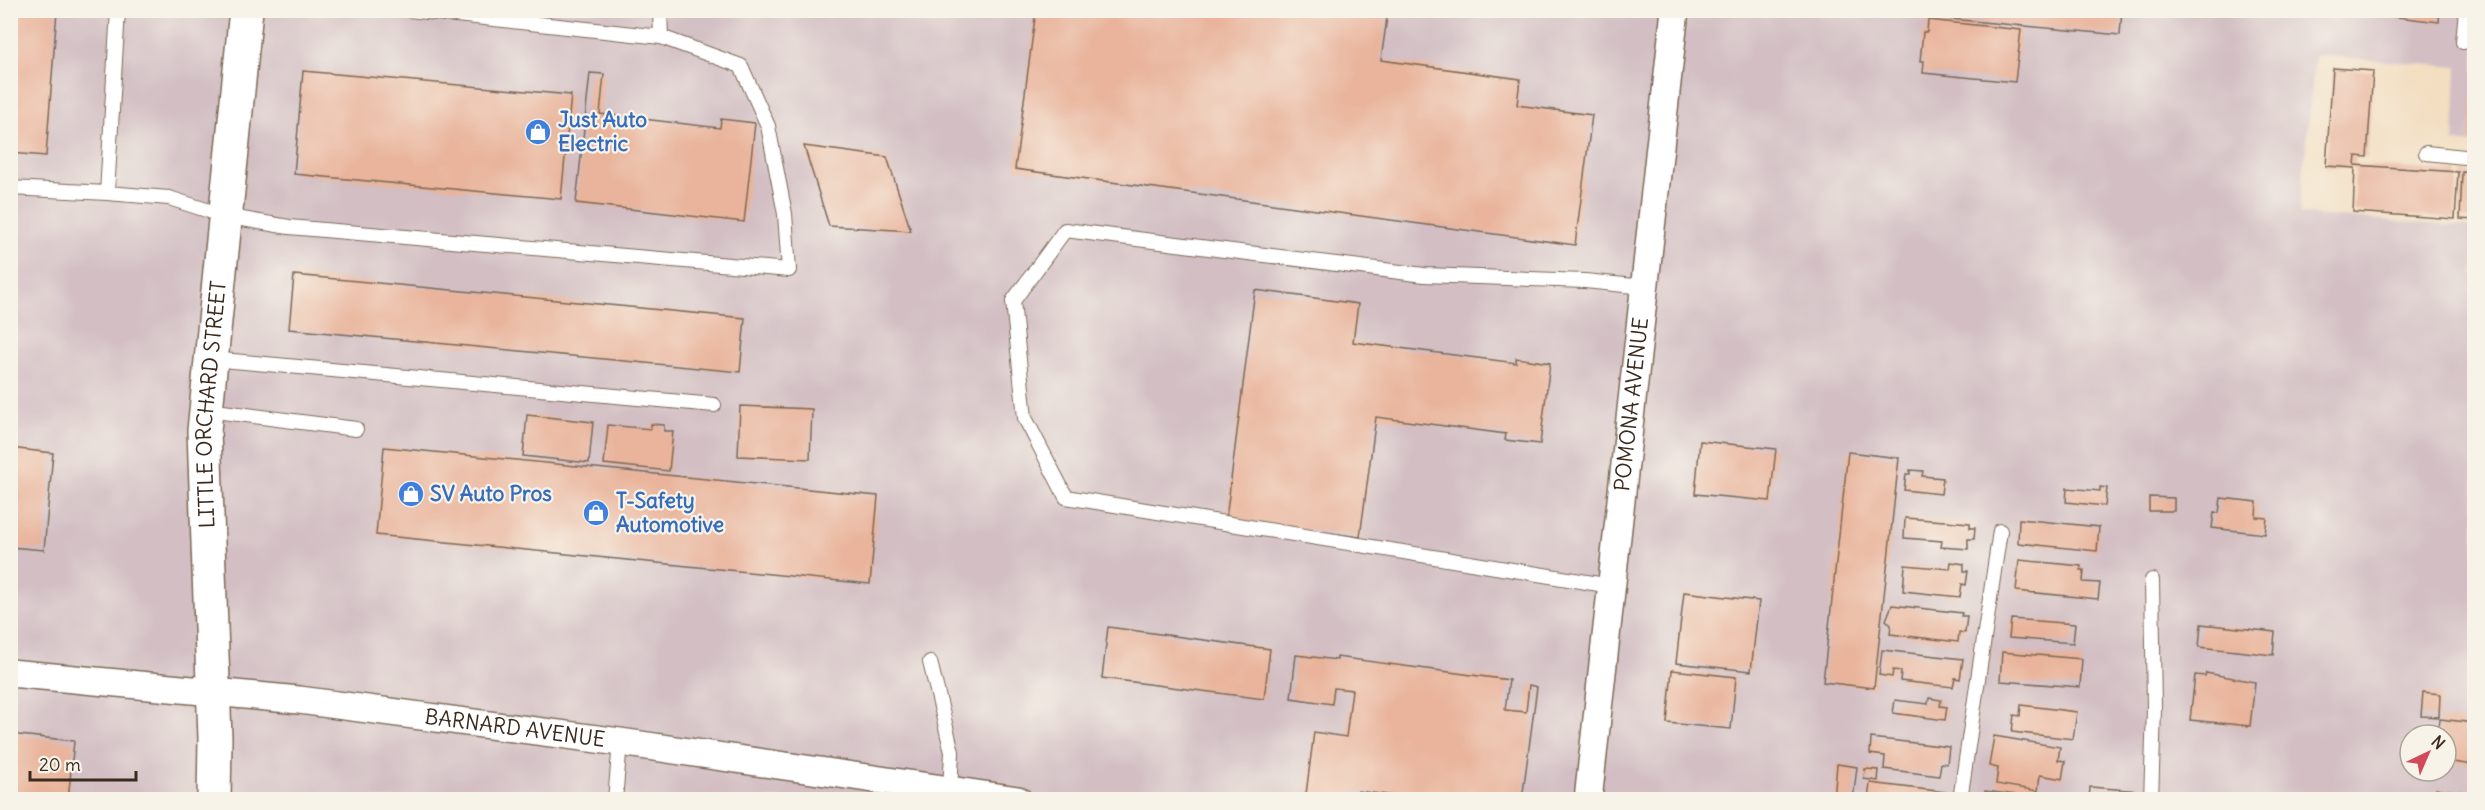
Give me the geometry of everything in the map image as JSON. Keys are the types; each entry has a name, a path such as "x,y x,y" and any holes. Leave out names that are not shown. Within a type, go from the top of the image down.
{"street":[{"name":"LITTLE ORCHARD STREET","path":"214,800 205,454 207,410 246,10"},
{"name":"POMONA AVENUE","path":"1588,800 1675,10"},
{"name":"BARNARD AVENUE","path":"10,673 299,700 620,742 1018,800"}],"lane":[{"path":"107,193 118,10"},
{"path":"10,188 169,198 225,216 289,227 789,270 785,214 768,126 741,66 661,37 409,10"},
{"path":"660,10 661,37"},
{"path":"2463,42 2466,10"},
{"path":"2426,153 2475,158"},
{"path":"1611,586 1554,579 1066,497 1025,418 1013,301 1065,230 1424,275 1585,280 1644,287"},
{"path":"212,359 714,405"},
{"path":"207,410 356,429"},
{"path":"1960,800 2000,531"},
{"path":"2151,800 2154,710 2152,580"},
{"path":"930,662 952,752 950,790"},
{"path":"615,800 620,742"}],"shaded area":[{"path":"10,11 2474,11 2474,143 2454,142 2457,67 2315,55 2299,214 2474,227 2474,799 11,799"}],"building":[{"path":"10,10 57,10 46,156 10,153"},
{"path":"1036,10 1388,10 1381,60 1520,79 1517,105 1592,115 1575,245 1015,169"},
{"path":"1951,10 2122,10 2120,35 1950,19"},
{"path":"2337,10 2440,10 2439,22"},
{"path":"1928,20 2021,30 2015,82 1923,73 1924,61 1920,61 1923,32 1927,32"},
{"path":"2333,68 2373,71 2367,157 2356,156 2355,165 2458,172 2455,219 2353,212 2355,168 2326,166"},
{"path":"303,71 571,95 561,199 294,174"},
{"path":"590,73 604,74 600,114 720,128 721,119 755,123 744,222 576,203"},
{"path":"2474,100 2474,141 2469,140"},
{"path":"804,146 887,157 911,231 829,226"},
{"path":"2462,172 2474,173 2474,220 2460,219"},
{"path":"294,275 745,318 740,372 289,329"},
{"path":"1255,290 1358,304 1353,342 1516,363 1516,358 1550,363 1540,444 1505,440 1506,434 1376,417 1360,537 1226,519"},
{"path":"740,406 812,409 810,459 738,456"},
{"path":"527,415 593,422 589,463 523,456"},
{"path":"651,424 664,425 664,431 673,431 669,471 604,464 608,425 651,429"},
{"path":"1700,441 1776,449 1770,501 1695,494"},
{"path":"384,447 878,496 870,584 376,535"},
{"path":"10,448 53,453 44,550 10,547"},
{"path":"1848,452 1899,458 1874,688 1823,682"},
{"path":"1910,470 1923,471 1922,476 1943,478 1941,494 1904,490 1906,474 1910,474"},
{"path":"2100,487 2107,488 2105,506 2066,502 2067,488 2100,491"},
{"path":"2149,497 2174,498 2174,511 2149,511"},
{"path":"2221,498 2257,502 2256,517 2267,518 2265,534 2212,528 2214,512 2219,513"},
{"path":"1905,518 1970,523 1970,528 1975,528 1974,539 1968,539 1968,549 1941,547 1942,541 1904,538"},
{"path":"2019,519 2099,527 2097,551 2018,543"},
{"path":"2019,560 2081,566 2081,570 2084,570 2083,582 2100,583 2098,599 2016,591"},
{"path":"1951,562 1964,564 1964,571 1968,571 1966,585 1962,584 1960,597 1903,591 1905,565 1950,569"},
{"path":"1684,592 1759,601 1751,671 1676,663"},
{"path":"1892,605 1962,613 1961,616 1967,616 1965,633 1959,632 1958,642 1890,634 1891,625 1886,620"},
{"path":"2011,619 2075,624 2073,643 2009,638"},
{"path":"2201,624 2275,632 2273,655 2199,647"},
{"path":"1108,627 1270,649 1264,699 1102,678"},
{"path":"1882,650 1963,659 1960,679 1955,678 1953,687 1900,681 1901,671 1893,670 1892,677 1879,675"},
{"path":"2002,652 2082,659 2080,687 2000,681"},
{"path":"1296,655 1337,660 1337,657 1509,680 1505,710 1526,712 1529,685 1537,687 1522,800 1426,800 1358,791 1357,800 1306,794 1314,732 1346,737 1352,690 1334,688 1332,704 1291,698"},
{"path":"1672,670 1736,677 1731,729 1667,723"},
{"path":"2206,673 2255,682 2250,726 2190,720 2195,675 2205,676"},
{"path":"2423,692 2440,694 2439,717 2421,716"},
{"path":"1929,698 1941,700 1940,706 1947,707 1945,720 1893,713 1895,700 1928,704"},
{"path":"2021,705 2077,712 2073,739 2012,732 2014,715 2020,716"},
{"path":"2440,719 2474,723 2473,765 2458,763 2458,723 2440,723"},
{"path":"10,734 74,741 68,800 10,800"},
{"path":"1994,736 2060,747 2058,760 2065,761 2062,779 2040,775 2038,791 1996,784 1998,768 1989,766"},
{"path":"1871,738 1949,747 1947,764 1941,763 1939,776 1884,769 1885,756 1870,754"},
{"path":"1837,764 1857,767 1853,800 1834,800"},
{"path":"1865,769 1879,770 1878,781 1864,779"},
{"path":"1870,783 1945,792 1944,800 1868,800"},
{"path":"2090,787 2140,791 2139,800 2089,800"},
{"path":"2436,789 2466,792 2465,800 2435,800"},
{"path":"1985,791 2040,798 2040,800 1984,800"}],"place":[{"name":"Just Auto Electric","path":"538,132"},
{"name":"SV Auto Pros","path":"411,494"},
{"name":"T-Safety Automotive","path":"596,513"}]}
